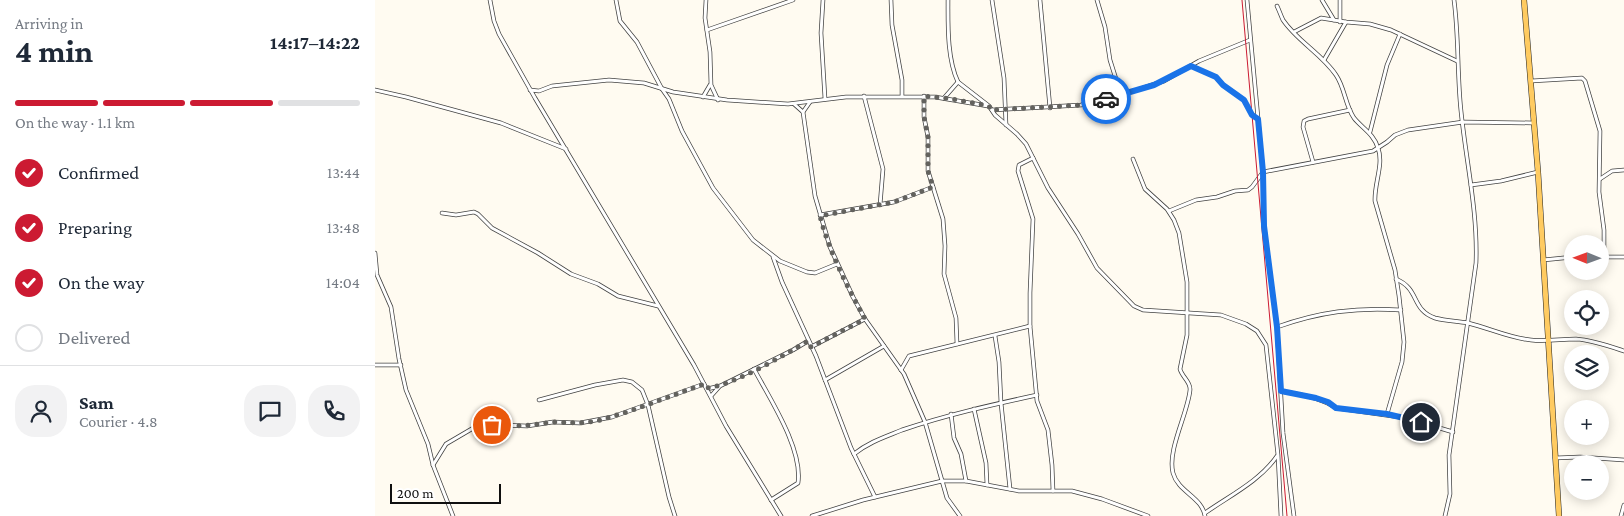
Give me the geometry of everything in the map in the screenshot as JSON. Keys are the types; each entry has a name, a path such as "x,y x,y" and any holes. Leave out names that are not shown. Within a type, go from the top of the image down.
{"main road":[{"path":"1524,0 1538,172 1559,516"}],"street":[{"path":"490,0 494,21 499,34 535,98 781,516"},
{"path":"616,0 620,21 637,42 661,89 669,99 682,131 719,197 741,222 753,240 773,257 813,273 837,264"},
{"path":"706,0 711,85 718,100"},
{"path":"707,30 793,0"},
{"path":"823,0 821,32 825,99"},
{"path":"891,0 891,25 902,80 902,96"},
{"path":"948,0 949,42 958,82 989,106 1006,126 1026,144 1048,188 1102,275 1135,306 1143,310 1221,315 1247,324 1257,331 1266,345 1278,455 1281,516"},
{"path":"992,0 1004,78 1006,126"},
{"path":"1040,0 1050,108"},
{"path":"1097,0 1121,95"},
{"path":"1247,0 1263,172 1264,226 1277,327 1283,432 1294,516"},
{"path":"1322,0 1334,21"},
{"path":"1340,0 1341,22"},
{"path":"1445,516 1450,494 1449,462 1466,323 1476,263 1477,239 1457,61 1458,30 1454,0"},
{"path":"1277,6 1283,20 1324,60 1337,76 1355,118 1370,132 1378,148 1379,162 1374,192 1375,201 1396,279 1404,342 1402,362 1387,414"},
{"path":"1294,32 1318,19 1370,24 1400,34 1457,61"},
{"path":"1324,60 1346,22"},
{"path":"1370,132 1387,65 1400,34"},
{"path":"991,110 1081,105 1121,95 1154,85 1250,40"},
{"path":"1191,66 1216,77 1223,85 1244,100 1252,115 1258,119"},
{"path":"1530,82 1584,79 1599,131 1604,235"},
{"path":"531,90 539,91 552,86 609,80 644,83 661,89 718,100 794,104 864,96 924,96 989,106"},
{"path":"944,98 958,82"},
{"path":"703,97 711,85"},
{"path":"375,90 501,123 567,150"},
{"path":"535,98 539,91"},
{"path":"864,96 883,169 880,205"},
{"path":"924,96 924,117 928,137 928,171 943,219 945,246 944,274 957,318 957,344"},
{"path":"803,112 810,102"},
{"path":"794,104 803,112 811,176 820,216 830,247 865,319 901,370 925,422 947,498 960,516"},
{"path":"1313,162 1303,127 1304,121 1351,110"},
{"path":"1169,212 1196,200 1248,190 1263,172 1373,150 1401,132 1463,122 1533,123"},
{"path":"1033,158 1019,165 1018,171 1033,219 1030,326 1038,405 1048,430 1053,492"},
{"path":"1133,159 1145,189 1169,212 1179,233 1187,282 1187,335 1180,369 1190,389 1179,430 1172,467 1173,474 1182,489 1202,506 1205,514 1261,474 1278,455"},
{"path":"1600,180 1612,171 1624,170"},
{"path":"1471,186 1538,172"},
{"path":"820,216 894,202 933,187"},
{"path":"443,213 474,212 492,228 538,253 571,274 597,284 618,296 658,306"},
{"path":"375,253 377,275 391,307 406,390 428,444 433,465 453,516"},
{"path":"773,257 854,454 875,497"},
{"path":"1543,260 1564,257"},
{"path":"1609,257 1624,257"},
{"path":"1396,279 1409,286 1420,308 1425,313 1443,320 1466,323 1511,337 1548,342 1579,339 1624,351"},
{"path":"1277,327 1339,310 1371,308 1401,310"},
{"path":"811,347 865,319"},
{"path":"901,370 909,356 1030,326"},
{"path":"995,336 1010,489"},
{"path":"707,388 720,386 808,341"},
{"path":"825,380 884,346"},
{"path":"375,366 401,365"},
{"path":"754,369 787,432 797,460 797,483 771,500"},
{"path":"539,400 595,385 628,380 642,390 648,405 675,516"},
{"path":"433,465 446,444 475,427 597,421 648,405 704,384"},
{"path":"711,396 720,386"},
{"path":"1281,391 1316,398 1328,402 1336,408 1387,414 1453,432"},
{"path":"854,454 870,442 925,422 1037,394"},
{"path":"974,409 986,463 987,486"},
{"path":"951,414 954,438 961,454 966,481"},
{"path":"1555,458 1580,457 1624,460"},
{"path":"812,516 875,497 942,481 966,481 1010,489 1080,492 1148,516"},
{"path":"1621,516 1624,506"}],"railway":[{"path":"1242,0 1287,516"}],"way so far":[{"path":"492,425 527,426 553,422 580,423 612,417 704,384 707,388 720,386 808,341 811,347 865,319 830,247 820,216 894,202 933,187 928,171 928,137 924,117 924,96 989,106 991,110 1050,108 1081,105 1106,99"}],"route":[{"path":"1106,99 1154,85 1191,66 1216,77 1230,91 1244,100 1252,115 1258,119 1263,172 1264,226 1277,327 1281,391 1316,398 1328,402 1336,408 1387,414 1421,422"}]}
